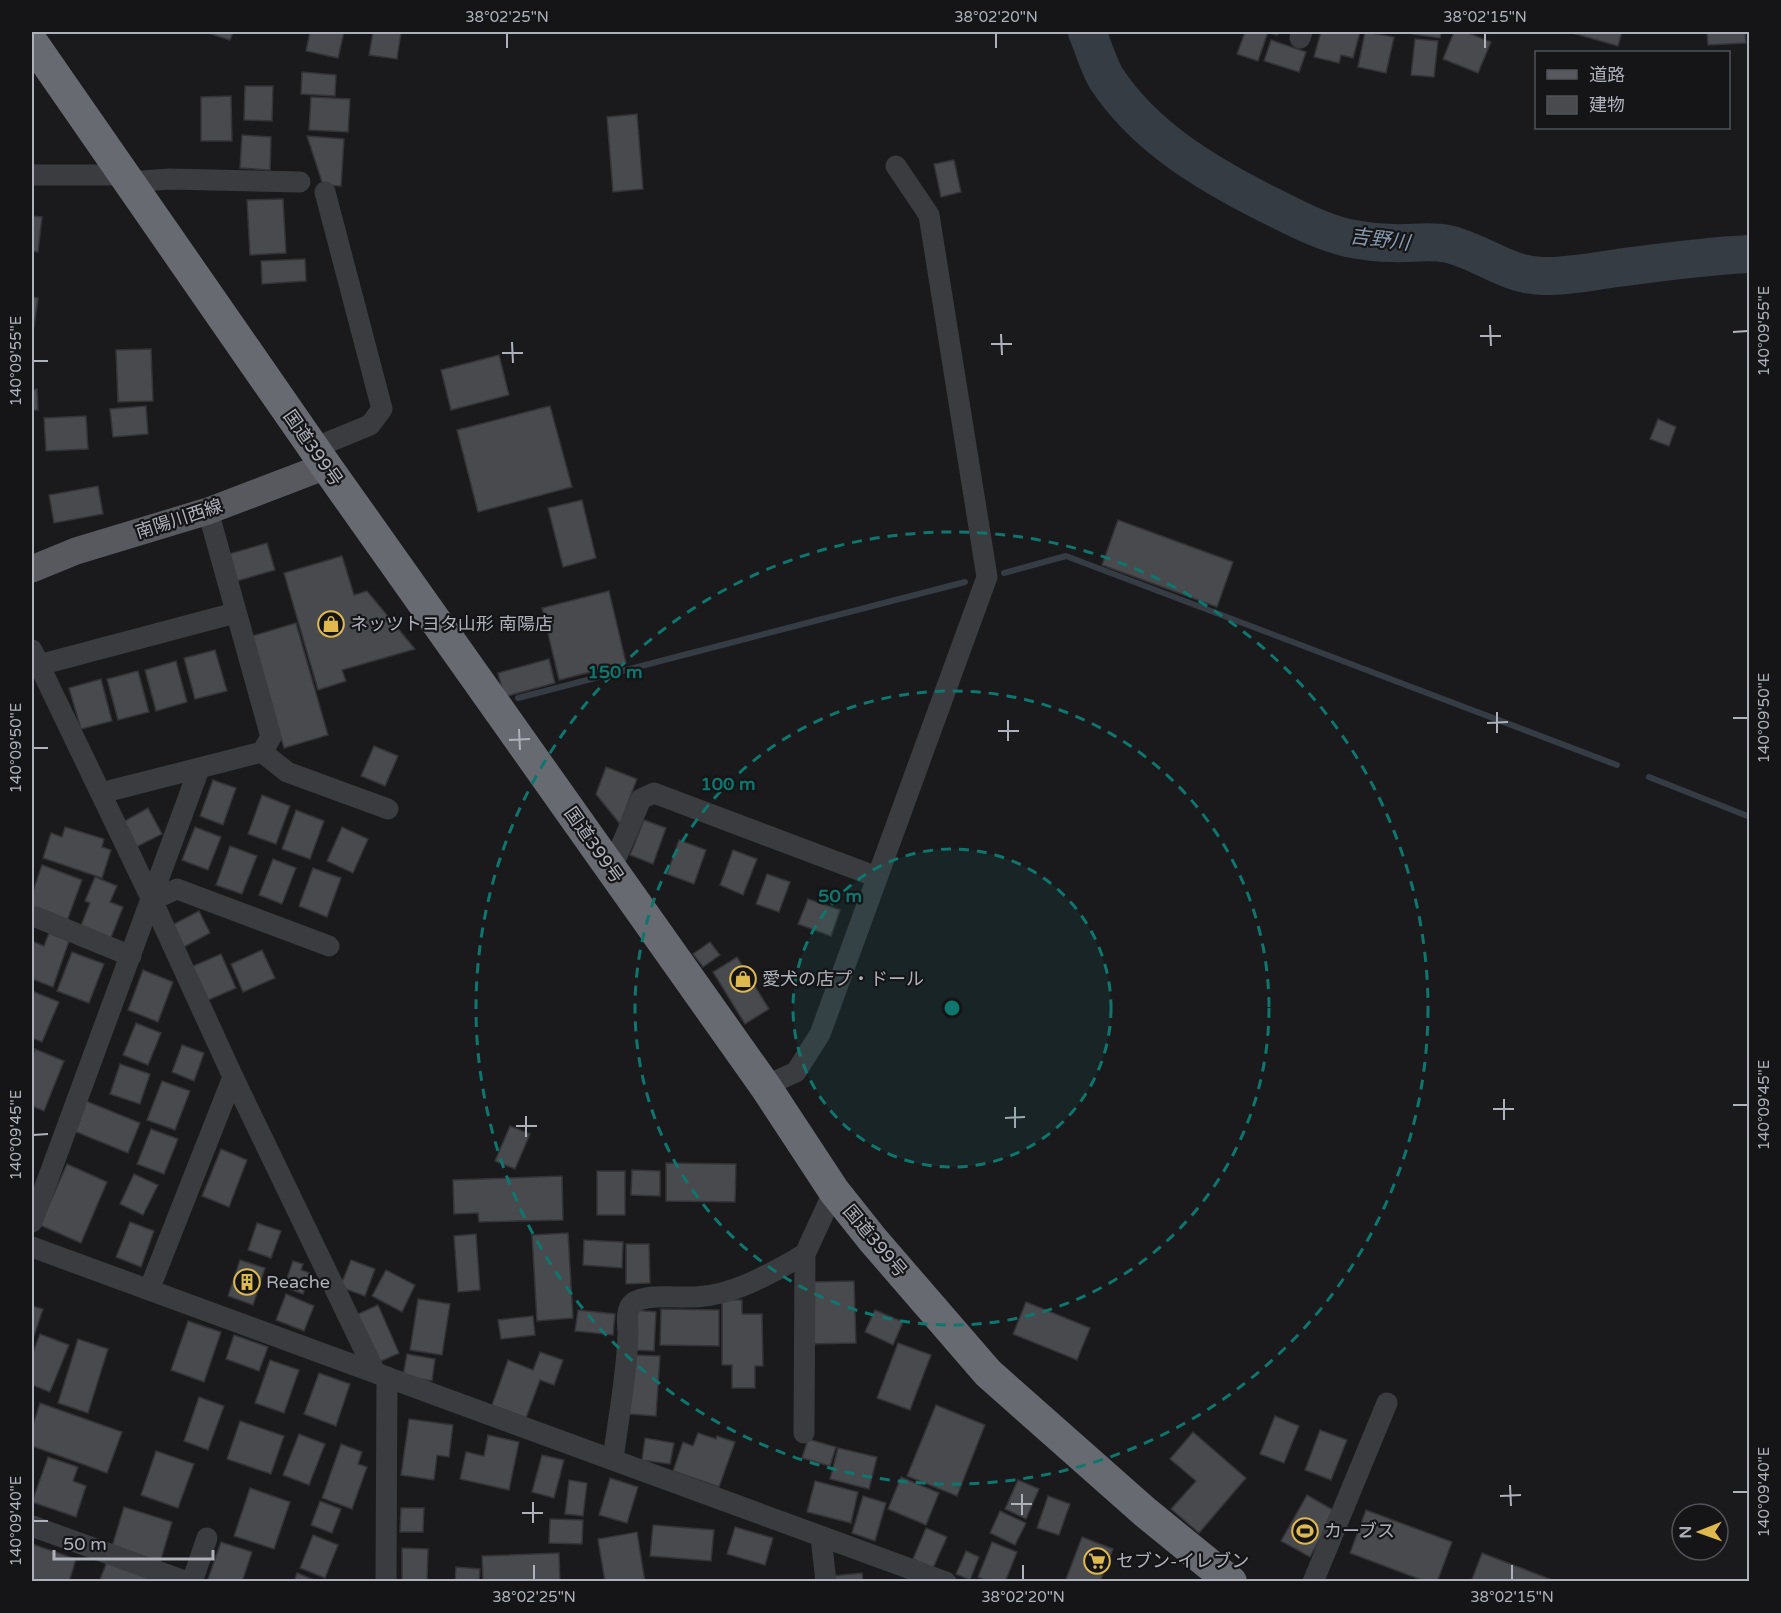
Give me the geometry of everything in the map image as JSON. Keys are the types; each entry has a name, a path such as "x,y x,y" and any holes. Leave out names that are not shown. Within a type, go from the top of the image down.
{"highway":[{"name":"国道399号","path":"32,42 320,457 765,1086 834,1191 873,1240 988,1373 1145,1512 1231,1581"}],"main road":[{"name":"南陽川西線","path":"32,569 76,551 208,511 320,457"}],"street":[{"path":"765,1086 796,1072 820,1034 987,577 929,215 896,166"},
{"path":"32,175 300,182"},
{"path":"320,457 370,425 382,409 325,192"},
{"path":"100,793 262,752 271,737 208,511"},
{"path":"236,613 35,657 152,900 233,1077 381,1375 386,1581"},
{"path":"262,752 287,772 388,809"},
{"path":"32,1222 199,769"},
{"path":"611,870 641,799 654,793 877,877"},
{"path":"152,900 177,889 328,946"},
{"path":"36,917 131,956"},
{"path":"149,1290 233,1077"},
{"path":"804,1433 805,1254 834,1191"},
{"path":"32,1247 946,1581"},
{"path":"613,1460 628,1338 628,1310 633,1303 651,1298 698,1297 728,1292 761,1278 805,1254"},
{"path":"1313,1581 1387,1403"},
{"path":"32,1526 190,1581 207,1538"},
{"path":"821,1537 826,1581"}],"building":[{"path":"205,32 233,32 230,40"},
{"path":"310,32 344,32 338,58 306,51"},
{"path":"373,32 401,32 397,59 369,55"},
{"path":"1245,32 1268,32 1258,61 1237,54"},
{"path":"1321,32 1360,32 1353,58 1341,55 1339,63 1314,57"},
{"path":"1365,32 1394,37 1386,73 1358,67"},
{"path":"1413,32 1441,32 1440,38 1413,34"},
{"path":"1454,32 1466,32 1491,42 1478,73 1443,59"},
{"path":"1569,32 1622,32 1618,46"},
{"path":"1707,32 1745,32 1746,43 1708,45"},
{"path":"1415,39 1438,41 1434,77 1411,75"},
{"path":"1271,40 1306,52 1299,72 1264,61"},
{"path":"302,72 336,75 335,96 301,94"},
{"path":"245,86 273,86 272,121 244,120"},
{"path":"231,96 232,141 201,141 201,97"},
{"path":"311,97 350,99 348,132 309,130"},
{"path":"637,114 643,189 613,192 607,117"},
{"path":"242,135 271,137 270,170 240,168"},
{"path":"307,136 344,139 341,186 323,185"},
{"path":"954,160 961,192 941,197 934,164"},
{"path":"283,199 286,253 250,255 247,200"},
{"path":"32,216 42,217 38,252 32,251"},
{"path":"305,259 306,281 262,284 261,261"},
{"path":"32,297 38,298 34,327 32,327"},
{"path":"151,349 153,401 118,402 116,350"},
{"path":"499,355 509,395 451,410 441,370"},
{"path":"37,389 38,410 32,410 32,390"},
{"path":"146,406 148,434 113,437 110,409"},
{"path":"550,406 572,487 478,512 457,430"},
{"path":"86,416 88,449 46,451 44,418"},
{"path":"1658,419 1676,427 1669,446 1650,439"},
{"path":"98,486 103,514 54,523 49,495"},
{"path":"582,500 596,558 563,567 548,508"},
{"path":"1118,520 1233,562 1217,607 1102,565"},
{"path":"267,543 275,570 237,581 229,554"},
{"path":"342,556 354,595 367,591 415,649 342,670 346,681 318,690 284,573"},
{"path":"609,591 626,663 559,680 542,608"},
{"path":"296,623 328,735 284,748 252,636"},
{"path":"215,650 227,691 195,699 184,658"},
{"path":"549,659 555,683 504,697 498,673"},
{"path":"176,661 187,702 156,711 145,670"},
{"path":"138,671 149,712 118,720 107,679"},
{"path":"101,679 112,721 81,729 69,688"},
{"path":"374,746 398,756 385,786 361,776"},
{"path":"606,767 637,779 620,824 596,794"},
{"path":"213,780 236,788 223,825 200,816"},
{"path":"262,795 290,806 276,844 248,834"},
{"path":"148,808 162,834 134,848 121,823"},
{"path":"296,810 324,821 310,859 282,849"},
{"path":"644,820 666,828 653,864 630,855"},
{"path":"65,827 104,839 102,847 111,850 102,878 43,858 51,833 62,837"},
{"path":"195,827 221,837 208,870 182,860"},
{"path":"342,827 368,839 353,873 327,861"},
{"path":"679,840 706,850 694,884 667,874"},
{"path":"230,846 257,856 242,894 216,885"},
{"path":"733,850 757,859 743,895 720,885"},
{"path":"273,859 296,868 282,904 259,895"},
{"path":"42,865 82,880 67,921 32,909 32,894"},
{"path":"313,868 341,878 327,917 299,906"},
{"path":"767,874 790,882 779,912 756,904"},
{"path":"95,877 117,886 110,902 123,907 110,940 80,928 90,903 85,901"},
{"path":"808,899 840,910 831,936 798,924"},
{"path":"199,911 210,933 182,948 170,926"},
{"path":"49,933 69,941 53,987 32,979 32,941 44,946"},
{"path":"710,942 720,955 703,967 693,954"},
{"path":"262,950 275,978 243,992 231,964"},
{"path":"72,952 104,964 89,1003 57,991"},
{"path":"221,954 236,988 206,1001 191,967"},
{"path":"737,957 769,1009 745,1024 713,972"},
{"path":"143,970 173,982 158,1022 128,1010"},
{"path":"32,991 59,1002 42,1042 32,1038"},
{"path":"136,1023 161,1033 148,1065 123,1055"},
{"path":"182,1045 204,1053 194,1081 172,1072"},
{"path":"35,1049 64,1061 44,1111 32,1106 32,1057"},
{"path":"120,1064 150,1074 140,1104 110,1094"},
{"path":"162,1081 190,1091 175,1130 147,1120"},
{"path":"86,1101 140,1123 128,1153 74,1131"},
{"path":"510,1126 530,1134 515,1169 495,1161"},
{"path":"151,1129 178,1139 164,1174 137,1164"},
{"path":"221,1149 247,1160 229,1207 202,1196"},
{"path":"666,1163 736,1164 735,1202 666,1201"},
{"path":"67,1164 107,1182 81,1243 40,1225"},
{"path":"632,1170 660,1171 660,1196 631,1195"},
{"path":"597,1171 625,1171 625,1215 597,1215"},
{"path":"134,1174 158,1185 143,1215 120,1204"},
{"path":"562,1176 563,1220 479,1222 478,1213 454,1214 453,1180"},
{"path":"130,1222 154,1231 141,1267 116,1257"},
{"path":"257,1223 281,1231 271,1258 248,1250"},
{"path":"568,1233 573,1318 537,1321 532,1235"},
{"path":"476,1234 480,1290 458,1292 454,1236"},
{"path":"584,1240 623,1242 622,1268 583,1265"},
{"path":"626,1244 649,1244 650,1283 626,1284"},
{"name":"Reache","path":"240,1260 265,1268 253,1305 228,1296"},
{"path":"351,1260 375,1269 365,1296 340,1287"},
{"path":"293,1261 303,1264 301,1270 310,1273 303,1294 284,1287"},
{"path":"386,1270 415,1285 402,1312 372,1296"},
{"path":"854,1281 856,1343 811,1344 810,1282"},
{"path":"286,1294 314,1306 304,1331 276,1320"},
{"path":"418,1299 450,1304 442,1355 410,1350"},
{"path":"722,1300 742,1300 742,1314 762,1314 763,1366 755,1366 755,1388 732,1388 732,1365 722,1365"},
{"path":"1026,1302 1090,1328 1077,1360 1013,1334"},
{"path":"378,1305 399,1353 377,1363 356,1315"},
{"path":"32,1306 43,1309 34,1336 32,1335"},
{"path":"661,1309 719,1310 719,1346 660,1345"},
{"path":"578,1310 615,1314 613,1335 575,1331"},
{"path":"635,1310 656,1312 654,1351 632,1350"},
{"path":"875,1310 903,1322 893,1345 865,1332"},
{"path":"533,1316 535,1335 501,1339 498,1320"},
{"path":"188,1321 221,1332 204,1382 171,1370"},
{"path":"40,1334 69,1345 50,1392 32,1385 32,1355"},
{"path":"234,1335 268,1347 259,1371 226,1359"},
{"path":"78,1339 108,1349 88,1413 58,1403"},
{"path":"898,1343 931,1355 910,1410 877,1398"},
{"path":"540,1352 563,1360 554,1385 540,1380 526,1418 492,1405 508,1360 533,1370"},
{"path":"407,1354 435,1359 432,1381 403,1376"},
{"path":"633,1355 660,1356 656,1416 629,1414"},
{"path":"270,1360 299,1370 284,1413 255,1403"},
{"path":"319,1373 350,1384 336,1426 304,1414"},
{"path":"199,1397 224,1406 208,1450 184,1441"},
{"path":"40,1403 122,1432 107,1473 32,1446 32,1428"},
{"path":"936,1405 985,1425 957,1496 907,1476"},
{"path":"1275,1416 1299,1426 1284,1463 1260,1454"},
{"path":"409,1419 453,1425 449,1457 437,1455 434,1480 401,1475"},
{"path":"240,1421 284,1436 271,1474 227,1459"},
{"path":"1320,1430 1347,1440 1331,1480 1305,1470"},
{"path":"1193,1432 1246,1478 1199,1533 1171,1509 1196,1481 1170,1459"},
{"path":"698,1433 735,1442 719,1487 673,1471 683,1442 693,1446"},
{"path":"299,1434 325,1444 309,1485 283,1475"},
{"path":"488,1435 519,1442 509,1490 460,1479 466,1452 484,1456"},
{"path":"645,1438 674,1443 670,1464 642,1460"},
{"path":"808,1439 836,1447 830,1466 802,1458"},
{"path":"341,1444 362,1452 358,1464 367,1467 352,1509 322,1498"},
{"path":"838,1448 877,1457 869,1489 830,1479"},
{"path":"156,1451 194,1464 178,1508 141,1495"},
{"path":"542,1455 564,1460 554,1498 532,1492"},
{"path":"48,1457 78,1467 73,1481 86,1486 76,1517 32,1502"},
{"path":"901,1477 939,1493 926,1525 888,1509"},
{"path":"610,1478 638,1487 627,1523 599,1515"},
{"path":"569,1480 587,1483 583,1516 565,1514"},
{"path":"1018,1480 1039,1489 1026,1519 1005,1509"},
{"path":"815,1481 858,1492 851,1523 807,1512"},
{"path":"250,1488 290,1502 274,1549 234,1536"},
{"path":"1307,1495 1335,1511 1310,1557 1281,1541"},
{"path":"863,1496 886,1503 875,1541 852,1533"},
{"path":"1048,1496 1070,1504 1059,1535 1037,1528"},
{"path":"320,1501 341,1509 332,1533 311,1525"},
{"path":"124,1507 172,1522 159,1566 111,1550"},
{"path":"401,1508 424,1508 423,1532 400,1532"},
{"path":"1366,1510 1452,1542 1437,1582 1427,1582 1350,1553"},
{"path":"1000,1511 1026,1523 1015,1545 990,1533"},
{"path":"550,1519 583,1520 582,1544 549,1543"},
{"path":"653,1525 714,1530 711,1561 650,1556"},
{"path":"735,1527 773,1538 765,1565 727,1554"},
{"path":"926,1528 947,1537 933,1568 913,1559"},
{"path":"637,1532 645,1582 605,1582 598,1539"},
{"path":"313,1535 338,1545 325,1578 300,1568"},
{"path":"1082,1537 1113,1549 1100,1582 1065,1582"},
{"path":"221,1542 252,1552 242,1582 207,1582"},
{"path":"992,1542 1017,1552 1005,1582 989,1582 978,1577"},
{"path":"32,1544 76,1559 69,1582 38,1582 32,1579"},
{"path":"402,1548 428,1549 427,1582 402,1582"},
{"path":"966,1551 979,1557 970,1580 956,1574"},
{"path":"559,1553 560,1582 483,1582 482,1556"},
{"path":"1482,1553 1555,1581 1555,1582 1471,1582"},
{"path":"107,1562 153,1579 152,1582 99,1582"},
{"path":"456,1567 480,1569 479,1582 455,1582"},
{"path":"297,1573 319,1582 294,1582"},
{"path":"862,1573 863,1582 833,1582 832,1576"}],"waterway":[{"name":"吉野川","path":"1087,32 1106,78 1121,99 1157,135 1220,179 1305,223 1337,235 1377,242 1448,244 1517,272 1542,276 1571,275 1684,259 1750,254"},
{"path":"1004,573 1066,556 1617,765"},
{"path":"518,698 965,582"},
{"path":"1649,777 1750,817"}],"place":[{"name":"ネッツトヨタ山形 南陽店","path":"331,624"},
{"name":"愛犬の店プ・ドール","path":"743,979"},
{"name":"Reache","path":"247,1282"},
{"name":"カーブス","path":"1305,1531"},
{"name":"セブン-イレブン","path":"1097,1561"}]}
